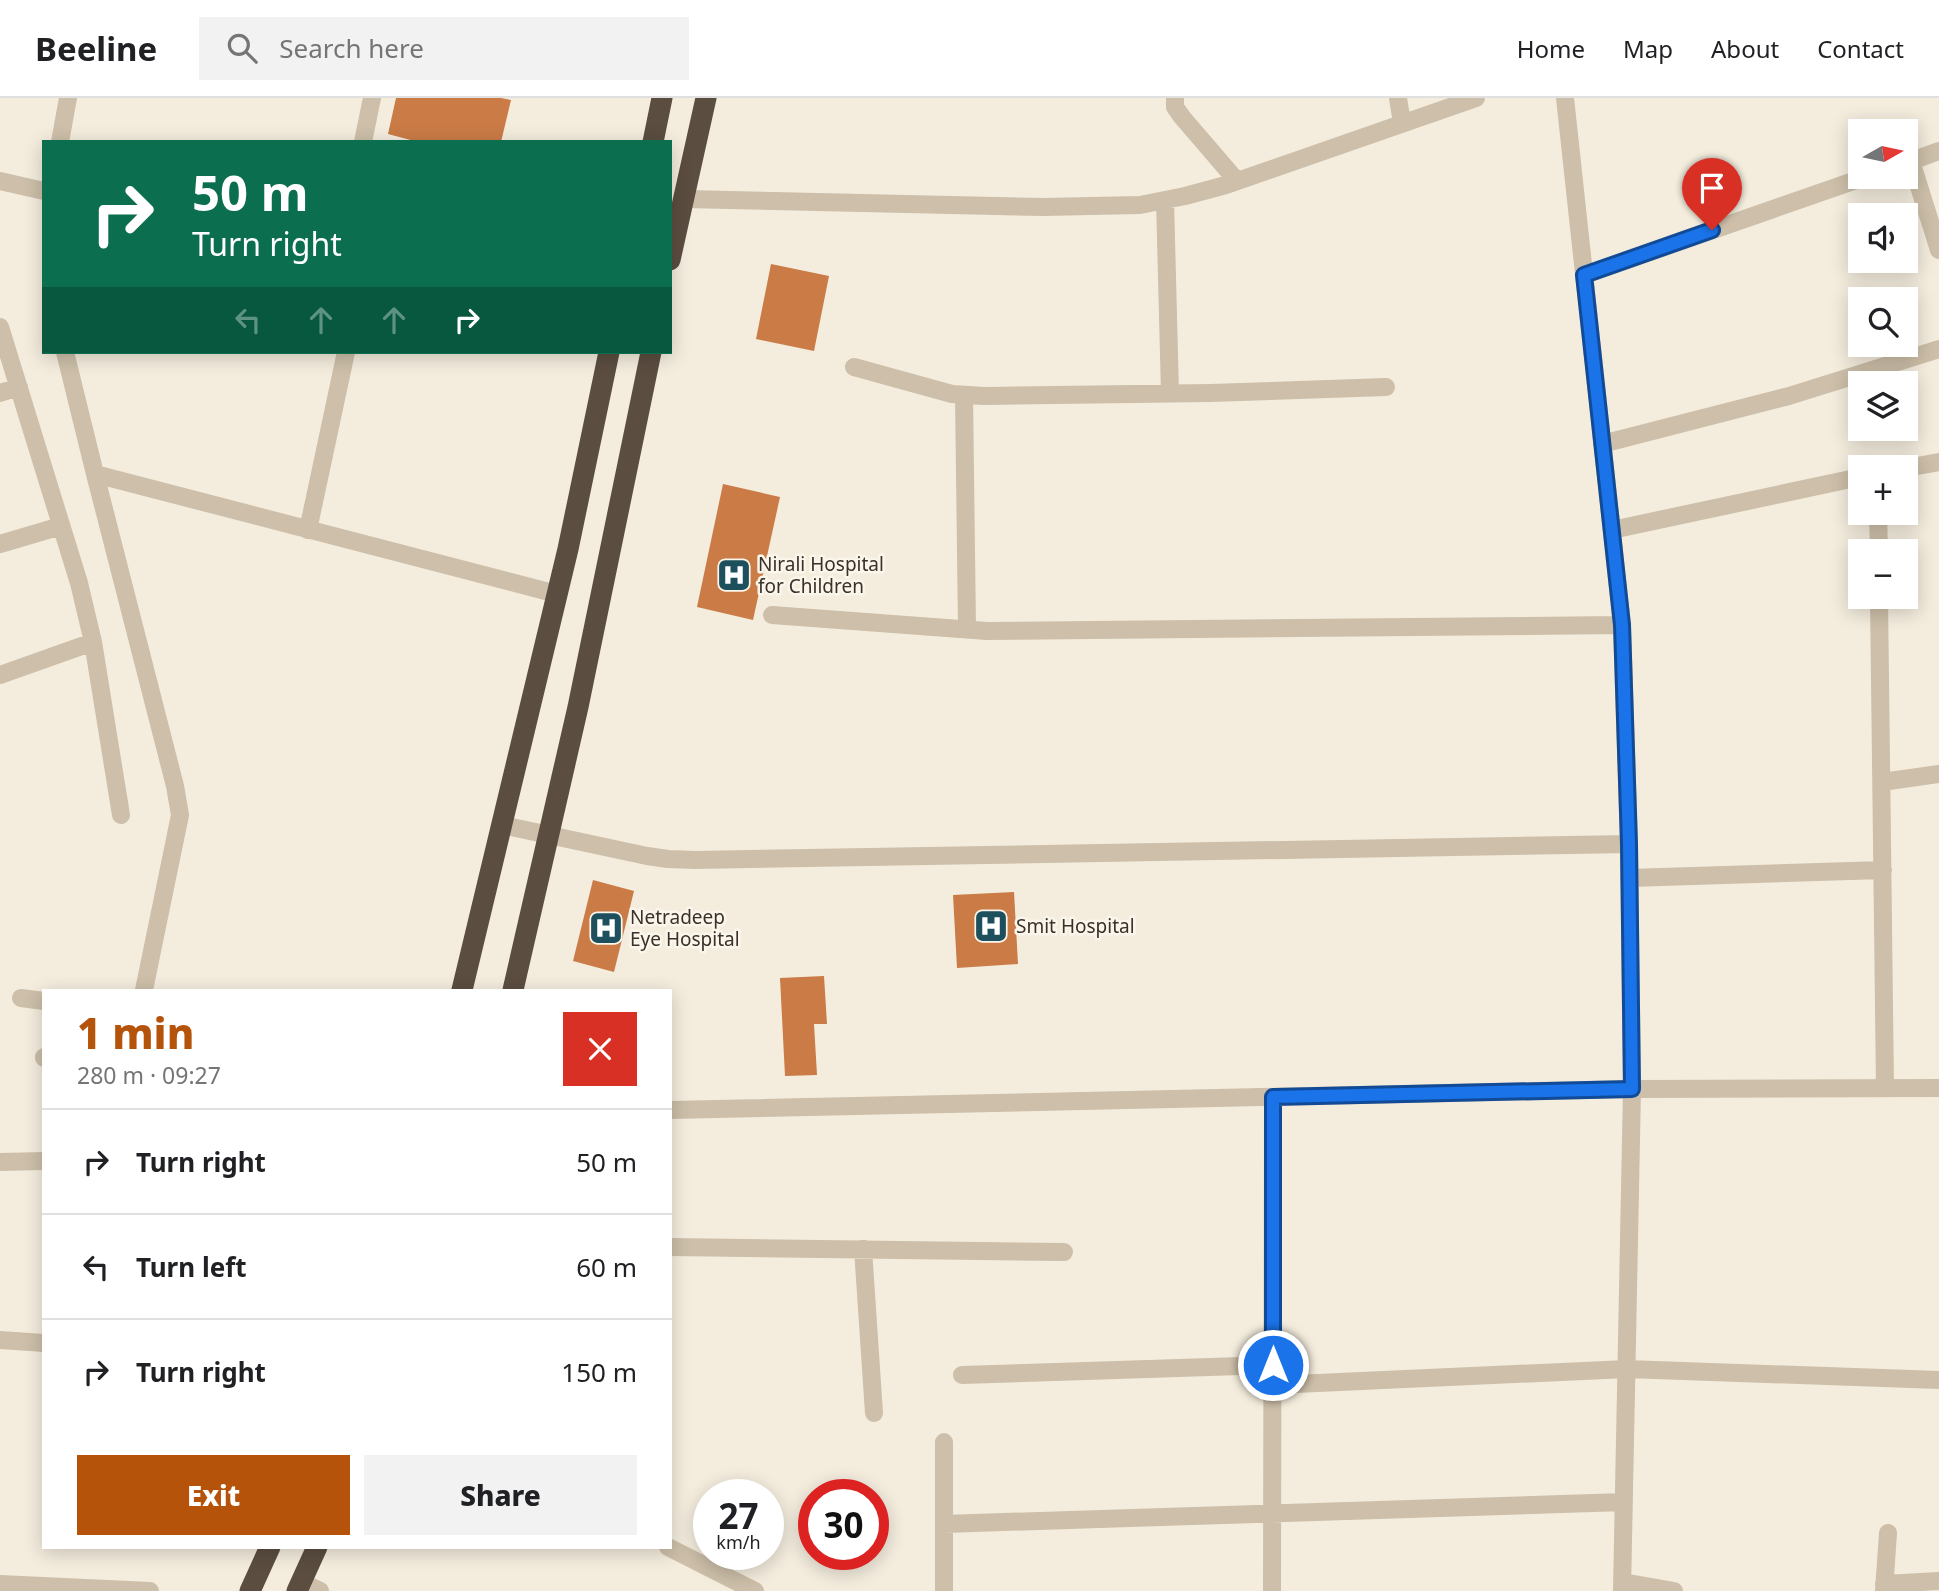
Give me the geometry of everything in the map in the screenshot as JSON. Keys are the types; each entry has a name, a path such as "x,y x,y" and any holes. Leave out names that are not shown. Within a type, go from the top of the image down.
{"highway":[{"path":"653,140 662,98"},
{"path":"672,252 706,98"},
{"path":"462,989 558,594 609,354"},
{"path":"513,989 578,706 651,354"},
{"path":"250,1591 269,1549"},
{"path":"306,1588 316,1549"}],"street":[{"path":"60,140 68,98"},
{"path":"363,140 372,98"},
{"path":"1175,98 1175,107 1182,117 1237,181"},
{"path":"1398,98 1402,123"},
{"path":"684,199 1043,207 1140,205 1237,181 1476,98"},
{"path":"1565,98 1622,625 1629,844 1632,1089 1623,1586 1674,1591"},
{"path":"1918,158 1939,151"},
{"path":"0,181 42,191"},
{"path":"1584,275 1848,183"},
{"path":"1918,189 1939,250"},
{"path":"1165,200 1170,393"},
{"path":"0,327 79,583 93,642 121,815"},
{"path":"1602,443 1789,396 1939,349"},
{"path":"65,354 175,786 180,815 144,989"},
{"path":"308,530 346,354"},
{"path":"854,367 952,394 984,396 1386,387"},
{"path":"0,393 19,387"},
{"path":"964,395 967,629"},
{"path":"1918,466 1939,462"},
{"path":"95,474 558,594"},
{"path":"1612,530 1848,480"},
{"path":"0,544 61,526"},
{"path":"1880,609 1885,1088"},
{"path":"772,615 987,631 1622,625"},
{"path":"0,675 93,642"},
{"path":"1882,782 1939,774"},
{"path":"502,825 647,856 695,860 1629,844"},
{"path":"1629,878 1883,870"},
{"path":"21,998 42,1001"},
{"path":"672,1110 1632,1089 1939,1088"},
{"path":"1272,1591 1273,1097"},
{"path":"0,1161 42,1161"},
{"path":"672,1247 1065,1252"},
{"path":"863,1249 874,1413"},
{"path":"0,1340 42,1343"},
{"path":"962,1375 1273,1365"},
{"path":"1274,1385 1627,1369 1939,1380"},
{"path":"944,1442 944,1591"},
{"path":"944,1524 1624,1502"},
{"path":"1888,1533 1884,1587 1939,1581"},
{"path":"672,1549 755,1591"},
{"path":"0,1584 150,1591"}],"building":[{"path":"396,98 511,100 501,140 410,140 388,134"},
{"path":"771,264 829,276 814,351 756,339"},
{"path":"723,484 780,497 753,620 697,607"},
{"path":"593,880 634,891 614,972 573,961"},
{"path":"1014,892 1018,964 957,968 953,895"},
{"path":"824,976 827,1024 814,1024 817,1075 785,1076 780,978"}],"place":[{"name":"Nirali Hospital for Children","path":"734,575"},
{"name":"Smit Hospital","path":"991,926"},
{"name":"Netradeep Eye Hospital","path":"606,928"}],"route":[{"path":"1273,1365 1273,1097 1632,1089 1629,844 1622,625 1584,275 1712,230"}]}
